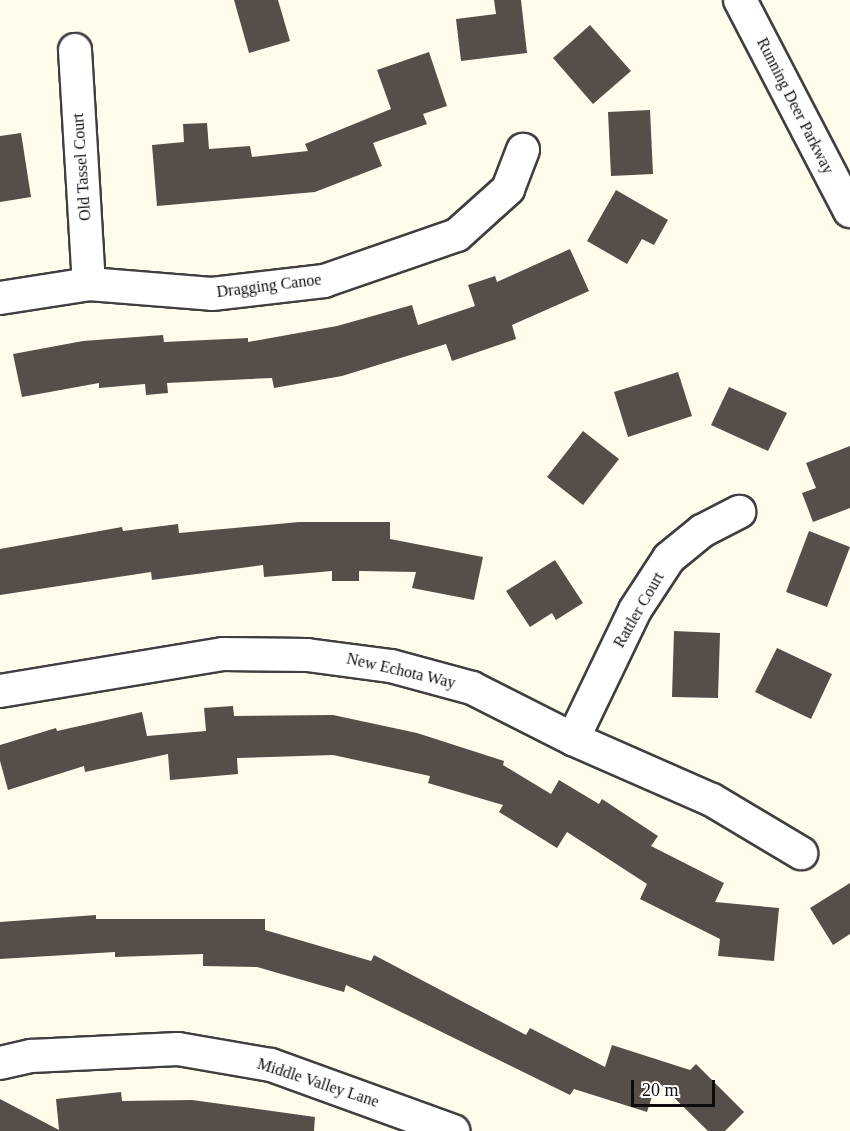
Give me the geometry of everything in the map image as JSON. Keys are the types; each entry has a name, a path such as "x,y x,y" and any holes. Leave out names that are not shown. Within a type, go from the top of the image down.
{"street":[{"name":"Running Deer Parkway","path":"740,0 850,211"},
{"name":"Old Tassel Court","path":"75,50 89,284"},
{"name":"Dragging Canoe","path":"0,298 89,284 212,294 324,281 457,235 508,189 523,150"},
{"name":"Rattler Court","path":"573,739 635,610 669,558 702,531 739,512"},
{"name":"New Echota Way","path":"0,691 181,659 265,653 307,655 390,666 472,688 573,739 712,800 801,852"},
{"name":"Middle Valley Lane","path":"0,1063 32,1056 178,1049 271,1065 453,1131"}],"building":[{"path":"234,0 278,0 290,41 249,53"},
{"path":"494,0 521,0 527,53 461,61 456,19 496,14"},
{"path":"590,25 631,71 593,104 553,58"},
{"path":"429,52 447,106 423,114 427,124 373,143 382,166 315,192 157,206 152,145 184,142 183,124 207,123 209,149 250,146 252,157 308,151 305,144 391,109 377,70"},
{"path":"650,110 653,174 611,176 608,112"},
{"path":"21,133 31,197 0,202 0,136"},
{"path":"616,190 668,220 654,245 642,239 627,264 587,241"},
{"path":"570,249 589,291 512,325 516,339 452,361 446,344 342,376 274,388 272,378 167,383 168,393 146,395 145,384 99,388 99,383 22,397 13,354 83,341 163,335 164,342 248,338 248,342 337,326 412,305 418,325 475,306 468,285 495,276 497,282"},
{"path":"678,372 692,416 628,437 614,392"},
{"path":"729,387 787,413 768,451 711,425"},
{"path":"583,431 619,459 583,505 547,477"},
{"path":"850,446 850,508 813,522 802,493 816,488 806,463"},
{"path":"299,522 390,522 390,539 483,557 474,600 412,588 416,572 359,571 359,581 332,581 332,571 264,577 263,565 152,580 151,572 0,595 0,549 122,527 123,531 178,524 179,533"},
{"path":"809,531 850,547 827,607 786,592"},
{"path":"555,560 583,603 556,620 552,613 530,627 506,591"},
{"path":"674,631 720,633 718,698 672,697"},
{"path":"777,648 832,674 811,719 755,692"},
{"path":"233,706 234,716 333,715 417,733 504,761 503,765 551,794 559,780 599,804 602,799 658,836 651,846 724,883 715,902 779,908 774,961 718,956 720,939 640,899 647,884 567,832 557,848 499,812 503,805 428,783 430,776 333,755 237,758 238,774 170,780 168,754 85,772 84,766 8,790 0,761 0,745 56,728 57,731 142,712 147,736 206,731 204,708"},
{"path":"850,883 850,934 833,945 810,908"},
{"path":"96,915 96,919 265,919 265,930 371,961 374,955 526,1035 530,1028 605,1067 612,1045 690,1070 696,1064 744,1112 725,1131 708,1131 657,1081 647,1112 574,1089 570,1095 346,985 344,992 257,967 203,966 203,954 115,957 115,952 0,959 0,922"},
{"path":"121,1092 122,1101 192,1100 315,1117 314,1131 0,1131 0,1099 59,1130 56,1099"}]}
